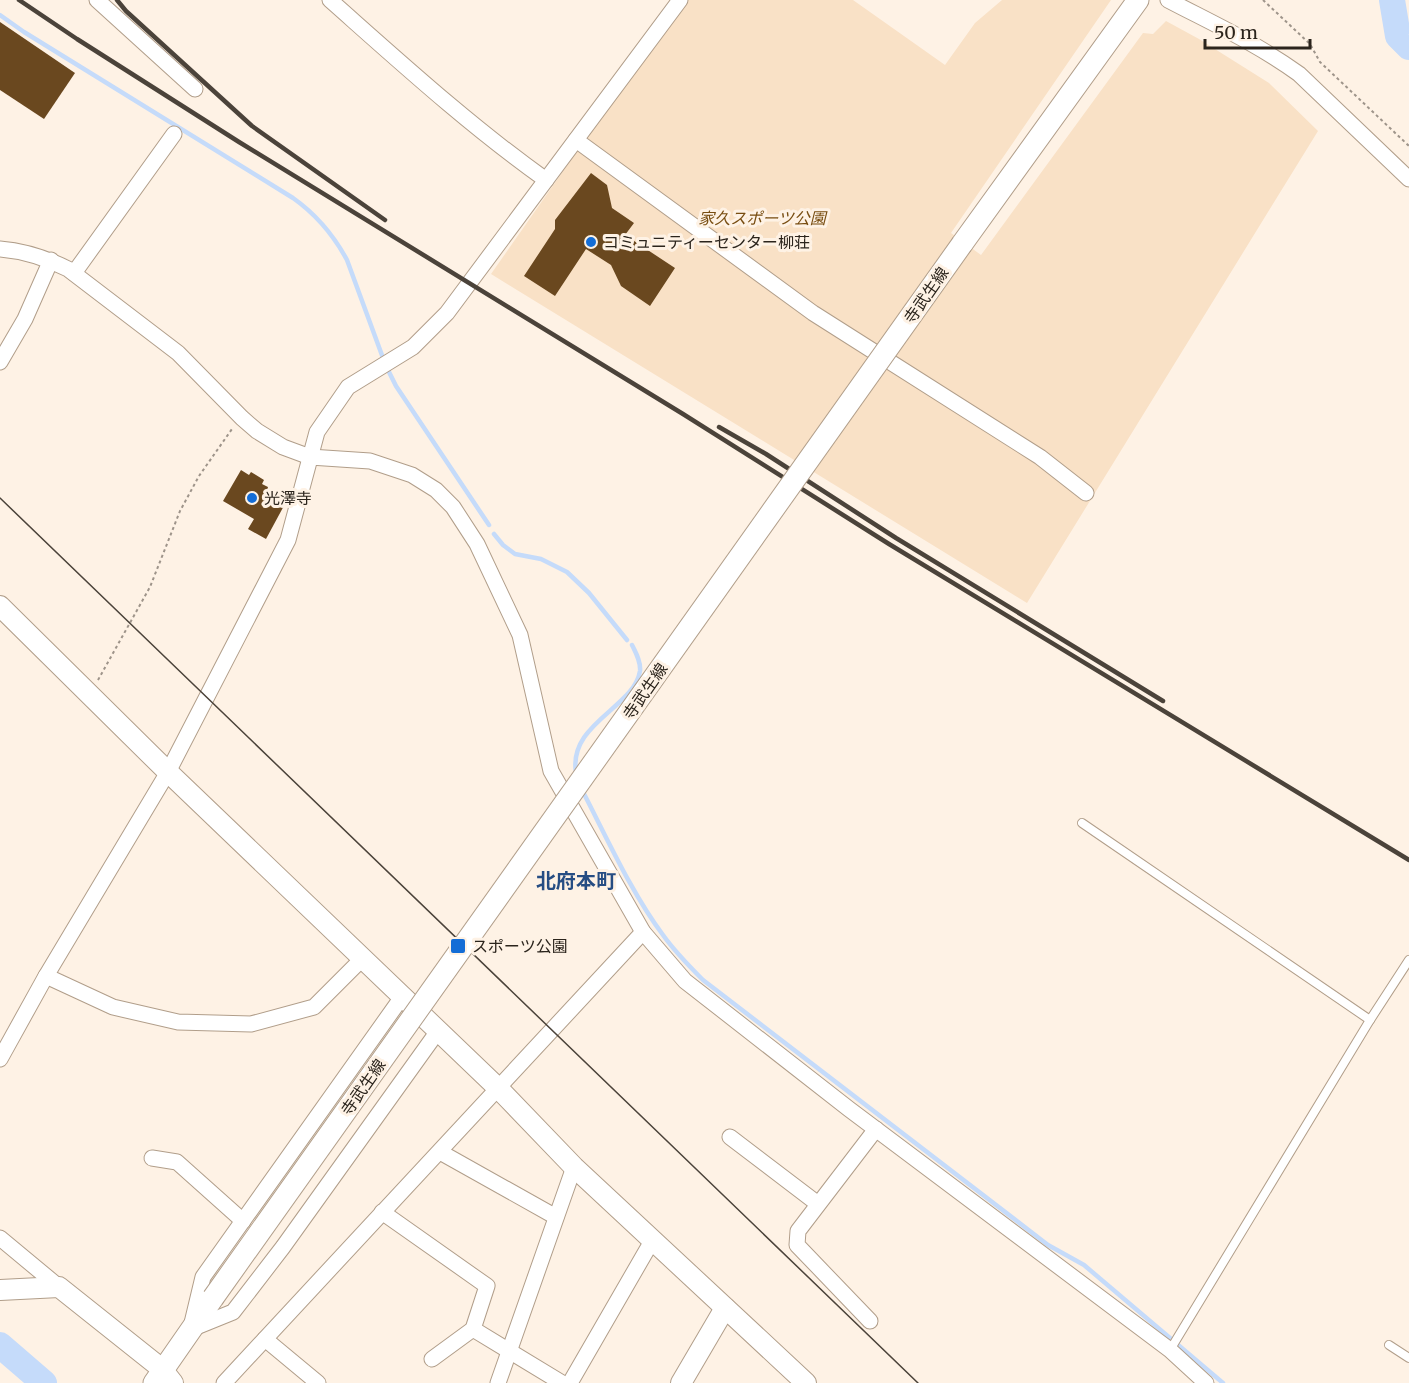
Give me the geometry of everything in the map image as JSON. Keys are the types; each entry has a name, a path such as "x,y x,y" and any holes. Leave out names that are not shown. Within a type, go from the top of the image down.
{"main road":[{"name":"寺武生線","path":"161,1379 191,1329 1138,0"}],"street":[{"path":"97,0 195,89"},
{"path":"330,0 401,64 546,180"},
{"path":"0,1059 46,976 168,772 288,540 317,432 348,387 413,347 447,313 680,0"},
{"path":"1168,0 1245,38 1299,74 1409,179"},
{"path":"74,273 174,134"},
{"path":"576,140 813,313 1040,457 1086,493"},
{"path":"0,249 22,251 51,260 74,273 178,353 242,418 257,431 283,447 310,457 370,461 412,475 436,490 453,507 477,544 520,635 551,771 643,932 685,981 876,1129 1170,1350 1206,1383"},
{"path":"0,362 25,319 51,260"},
{"path":"0,606 168,772 499,1089 574,1167 806,1383"},
{"path":"224,1383 643,932"},
{"path":"46,976 113,1008 178,1022 251,1024 315,1007 362,958"},
{"path":"191,1329 203,1277 402,997"},
{"path":"191,1329 233,1312 283,1247 438,1031"},
{"path":"870,1321 798,1245 798,1231 876,1129"},
{"path":"730,1137 819,1204"},
{"path":"440,1152 556,1216"},
{"path":"152,1158 177,1162 243,1221"},
{"path":"498,1383 511,1352 574,1167"},
{"path":"382,1212 487,1286 473,1329 432,1359"},
{"path":"0,1239 59,1287 161,1379"},
{"path":"570,1383 652,1240"},
{"path":"0,1290 59,1287"},
{"path":"681,1383 725,1308"},
{"path":"473,1329 562,1383"},
{"path":"265,1339 318,1383"}],"lane":[{"path":"1082,823 1370,1020"},
{"path":"1170,1350 1370,1020 1409,960"},
{"path":"1389,1345 1409,1358"}],"path":[{"path":"1263,0 1310,44 1320,62 1409,146"},
{"path":"90,695 150,587 180,511 199,476 216,449 242,418"}],"green space":[{"name":"家久スポーツ公園","path":"683,0 853,0 945,65 975,23 1002,0 1111,0 951,233 981,255 1143,33 1153,34 1166,21 1269,83 1318,131 1027,603 491,274"}],"building":[{"path":"0,22 75,73 44,119 0,90"},
{"name":"コミュニティーセンター柳荘","path":"591,173 607,185 612,208 634,223 625,235 675,268 650,306 621,286 611,265 586,249 555,296 524,276 555,229 555,220"},
{"path":"241,470 249,475 251,472 264,480 262,484 268,487 267,491 286,502 266,539 248,529 254,519 223,501"}],"waterway":[{"path":"1392,0 1398,36 1409,47"},
{"path":"0,15 293,198 310,211 330,233 347,260 383,358"},
{"path":"389,372 489,525"},
{"path":"494,534 515,554 541,559 567,572 589,593 627,640"},
{"path":"576,773 576,756 582,741 635,684 640,668 632,645"},
{"path":"582,790 641,902 672,947 703,980 1048,1245 1084,1265 1223,1383"},
{"path":"0,1345 44,1383"}],"tram line":[{"path":"0,498 918,1383"}],"railway":[{"path":"19,0 239,142 683,414 889,544 1409,860"},
{"path":"117,0 126,11 252,126 385,220"},
{"path":"719,427 1163,701"}],"place":[{"name":"コミュニティーセンター柳荘","path":"591,242"},
{"name":"光澤寺","path":"252,498"},
{"name":"スポーツ公園","path":"458,946"}],"district":[{"name":"北府本町","path":"576,881"}]}
